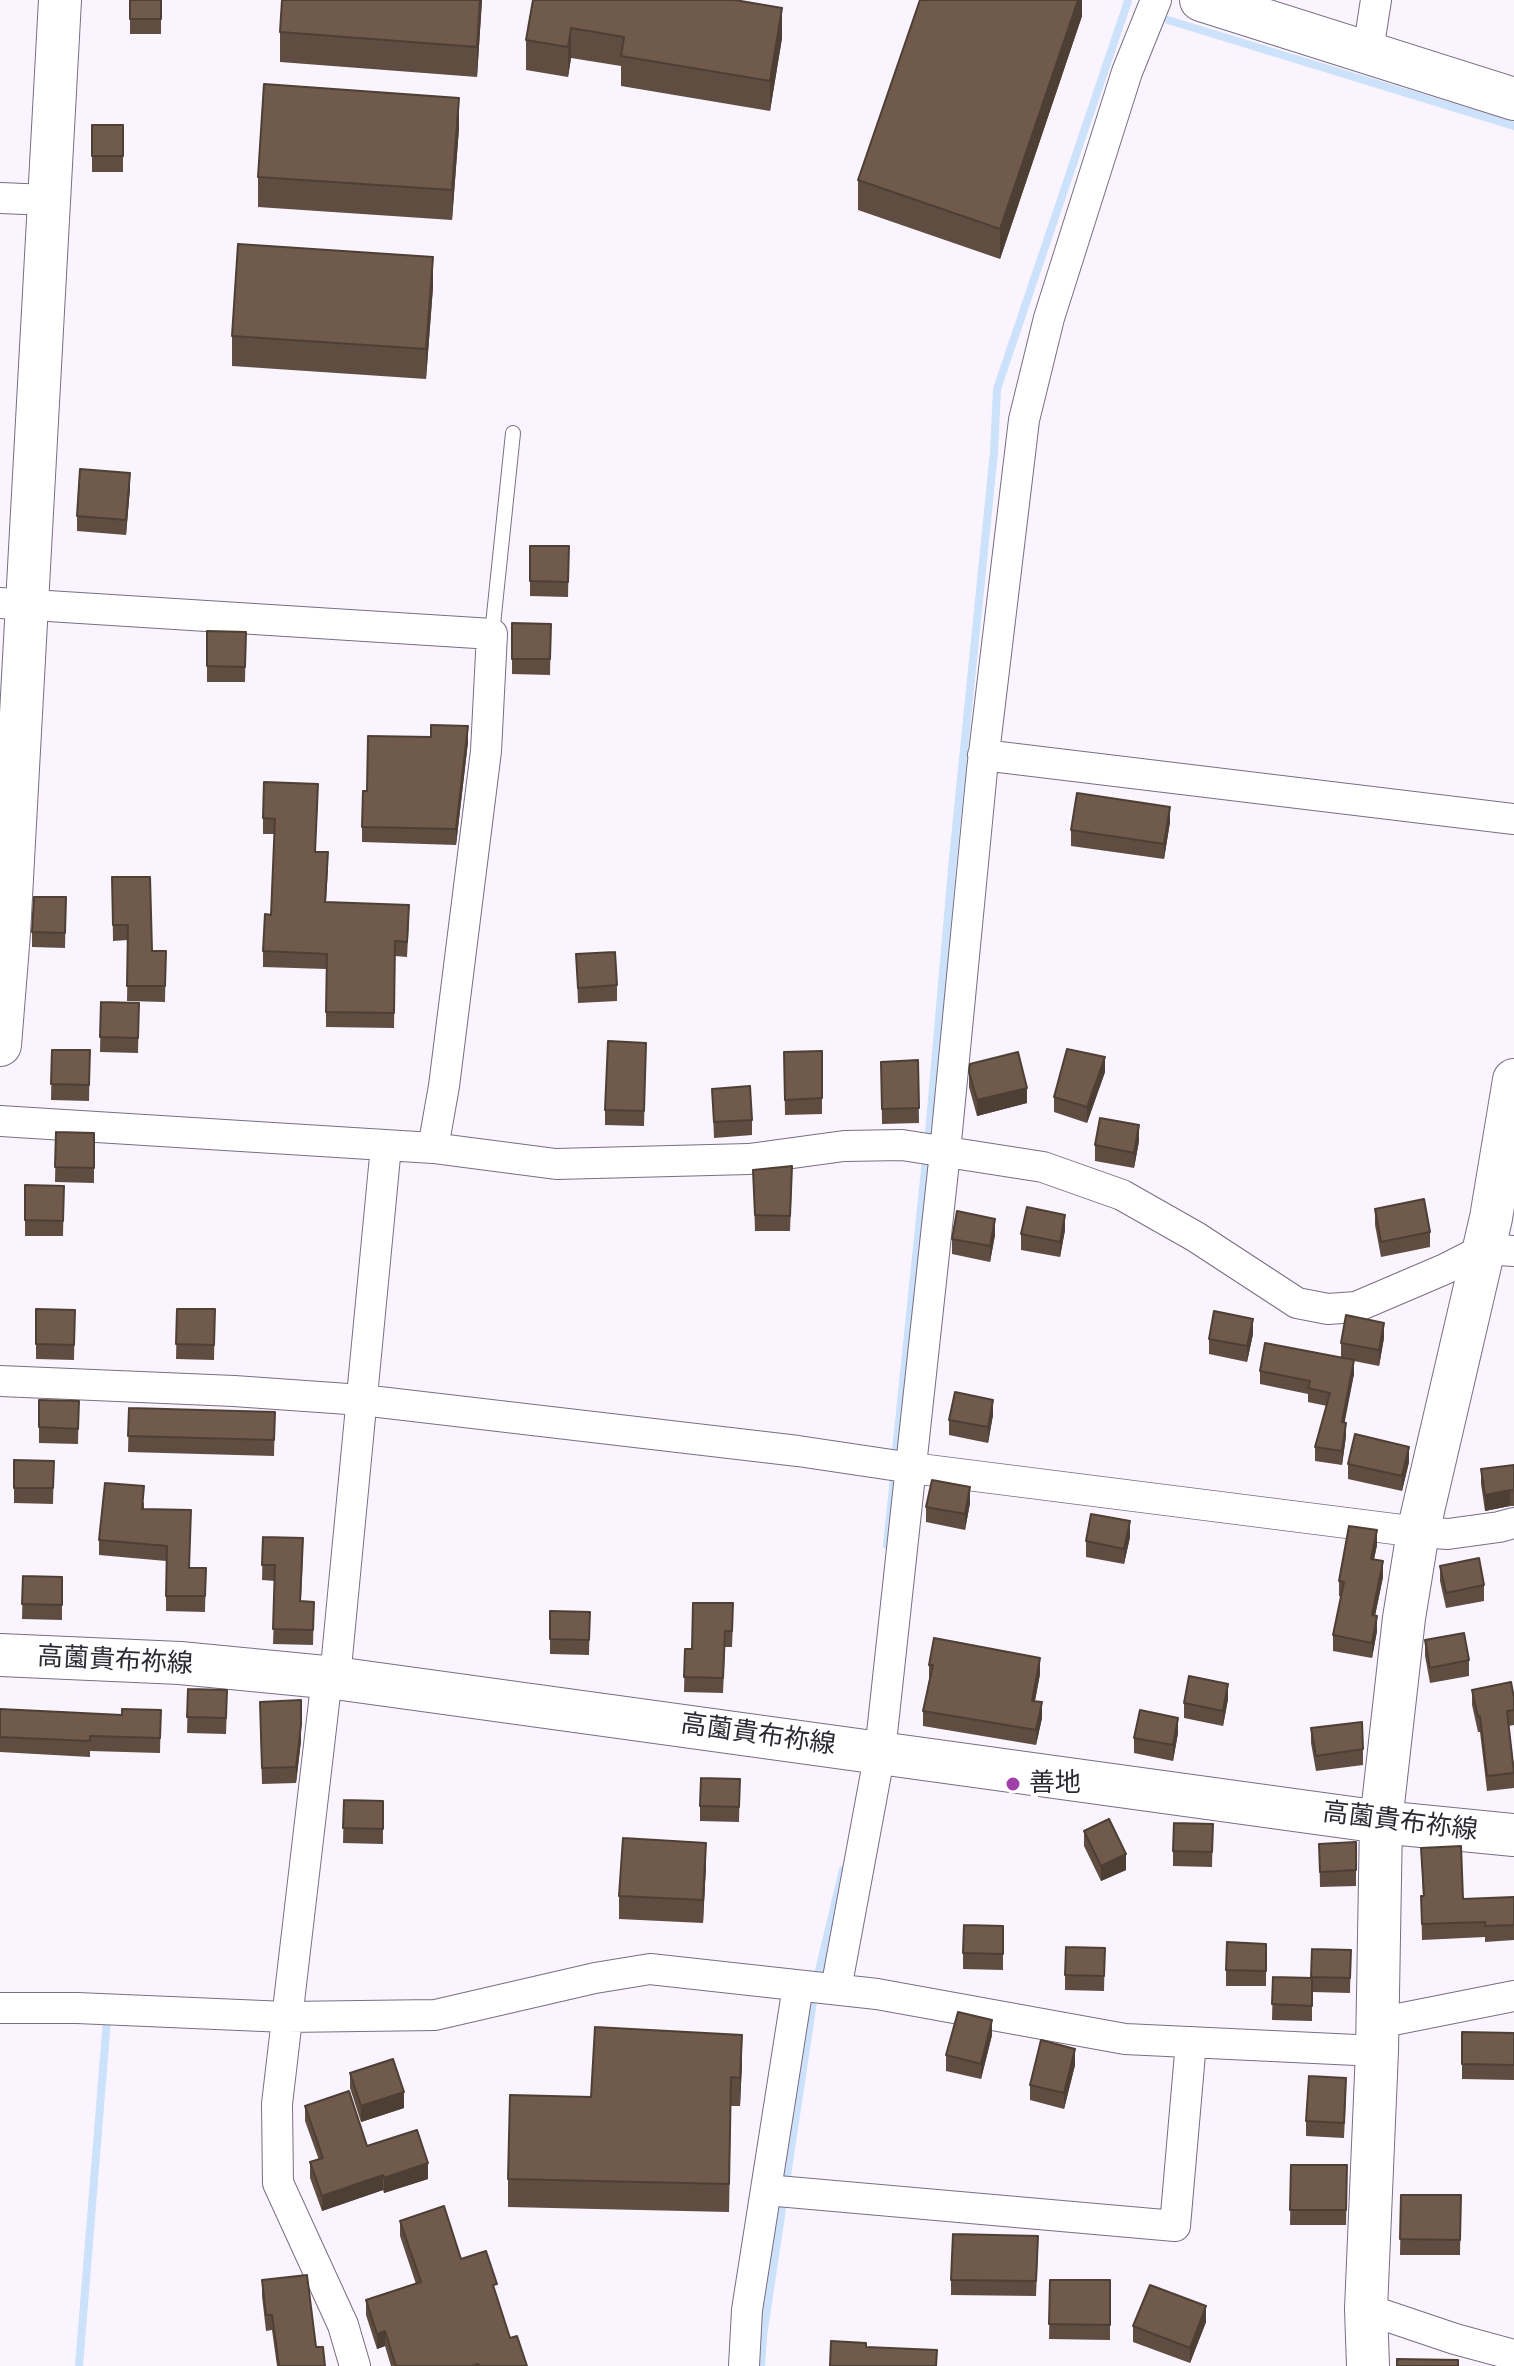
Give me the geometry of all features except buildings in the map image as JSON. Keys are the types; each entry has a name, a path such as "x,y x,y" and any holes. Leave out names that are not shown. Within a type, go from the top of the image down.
{"street":[{"path":"0,1045 10,918 13,604 48,200 60,0"},
{"path":"836,1989 880,1752 945,1152 983,755 1024,420 1049,318 1117,101 1156,0"},
{"path":"1201,0 1514,99"},
{"path":"1368,51 1376,0"},
{"path":"0,198 48,200"},
{"path":"13,604 492,634 486,751 448,1056 433,1148"},
{"path":"983,755 1514,819"},
{"path":"1368,2366 1366,2309 1377,2037 1381,1822 1404,1618 1418,1532 1499,1250 1491,1218 1514,1080"},
{"path":"0,1121 433,1148 556,1164 749,1159 844,1146 902,1145 1043,1167 1122,1195 1196,1237 1297,1303 1328,1309 1356,1307 1499,1250"},
{"path":"355,2366 343,2325 278,2183 277,2104 331,1678 386,1146"},
{"path":"0,1381 362,1400 798,1451 1418,1532 1448,1534 1514,1523"},
{"name":"高薗貴布祢線","path":"0,1655 180,1663 331,1678 1381,1822 1514,1835"},
{"path":"0,2008 77,2008 286,2017 435,2015 581,1981 650,1969 877,1994 1125,2039 1191,2042 1377,2037 1514,1996"},
{"path":"744,2366 747,2310 778,2191 798,1986"},
{"path":"778,2191 1175,2226 1191,2042"},
{"path":"1366,2309 1514,2355"}],"lane":[{"path":"492,634 513,433"}],"waterway":[{"path":"929,1133 994,452 997,389 1128,1"},
{"path":"1168,20 1514,126"},
{"path":"896,1451 926,1160"},
{"path":"887,1545 894,1478"},
{"path":"818,1975 843,1870"},
{"path":"761,2366 814,1995"},
{"path":"79,2366 107,2020 103,2020"}],"place":[{"name":"善地","path":"1013,1784"}]}
